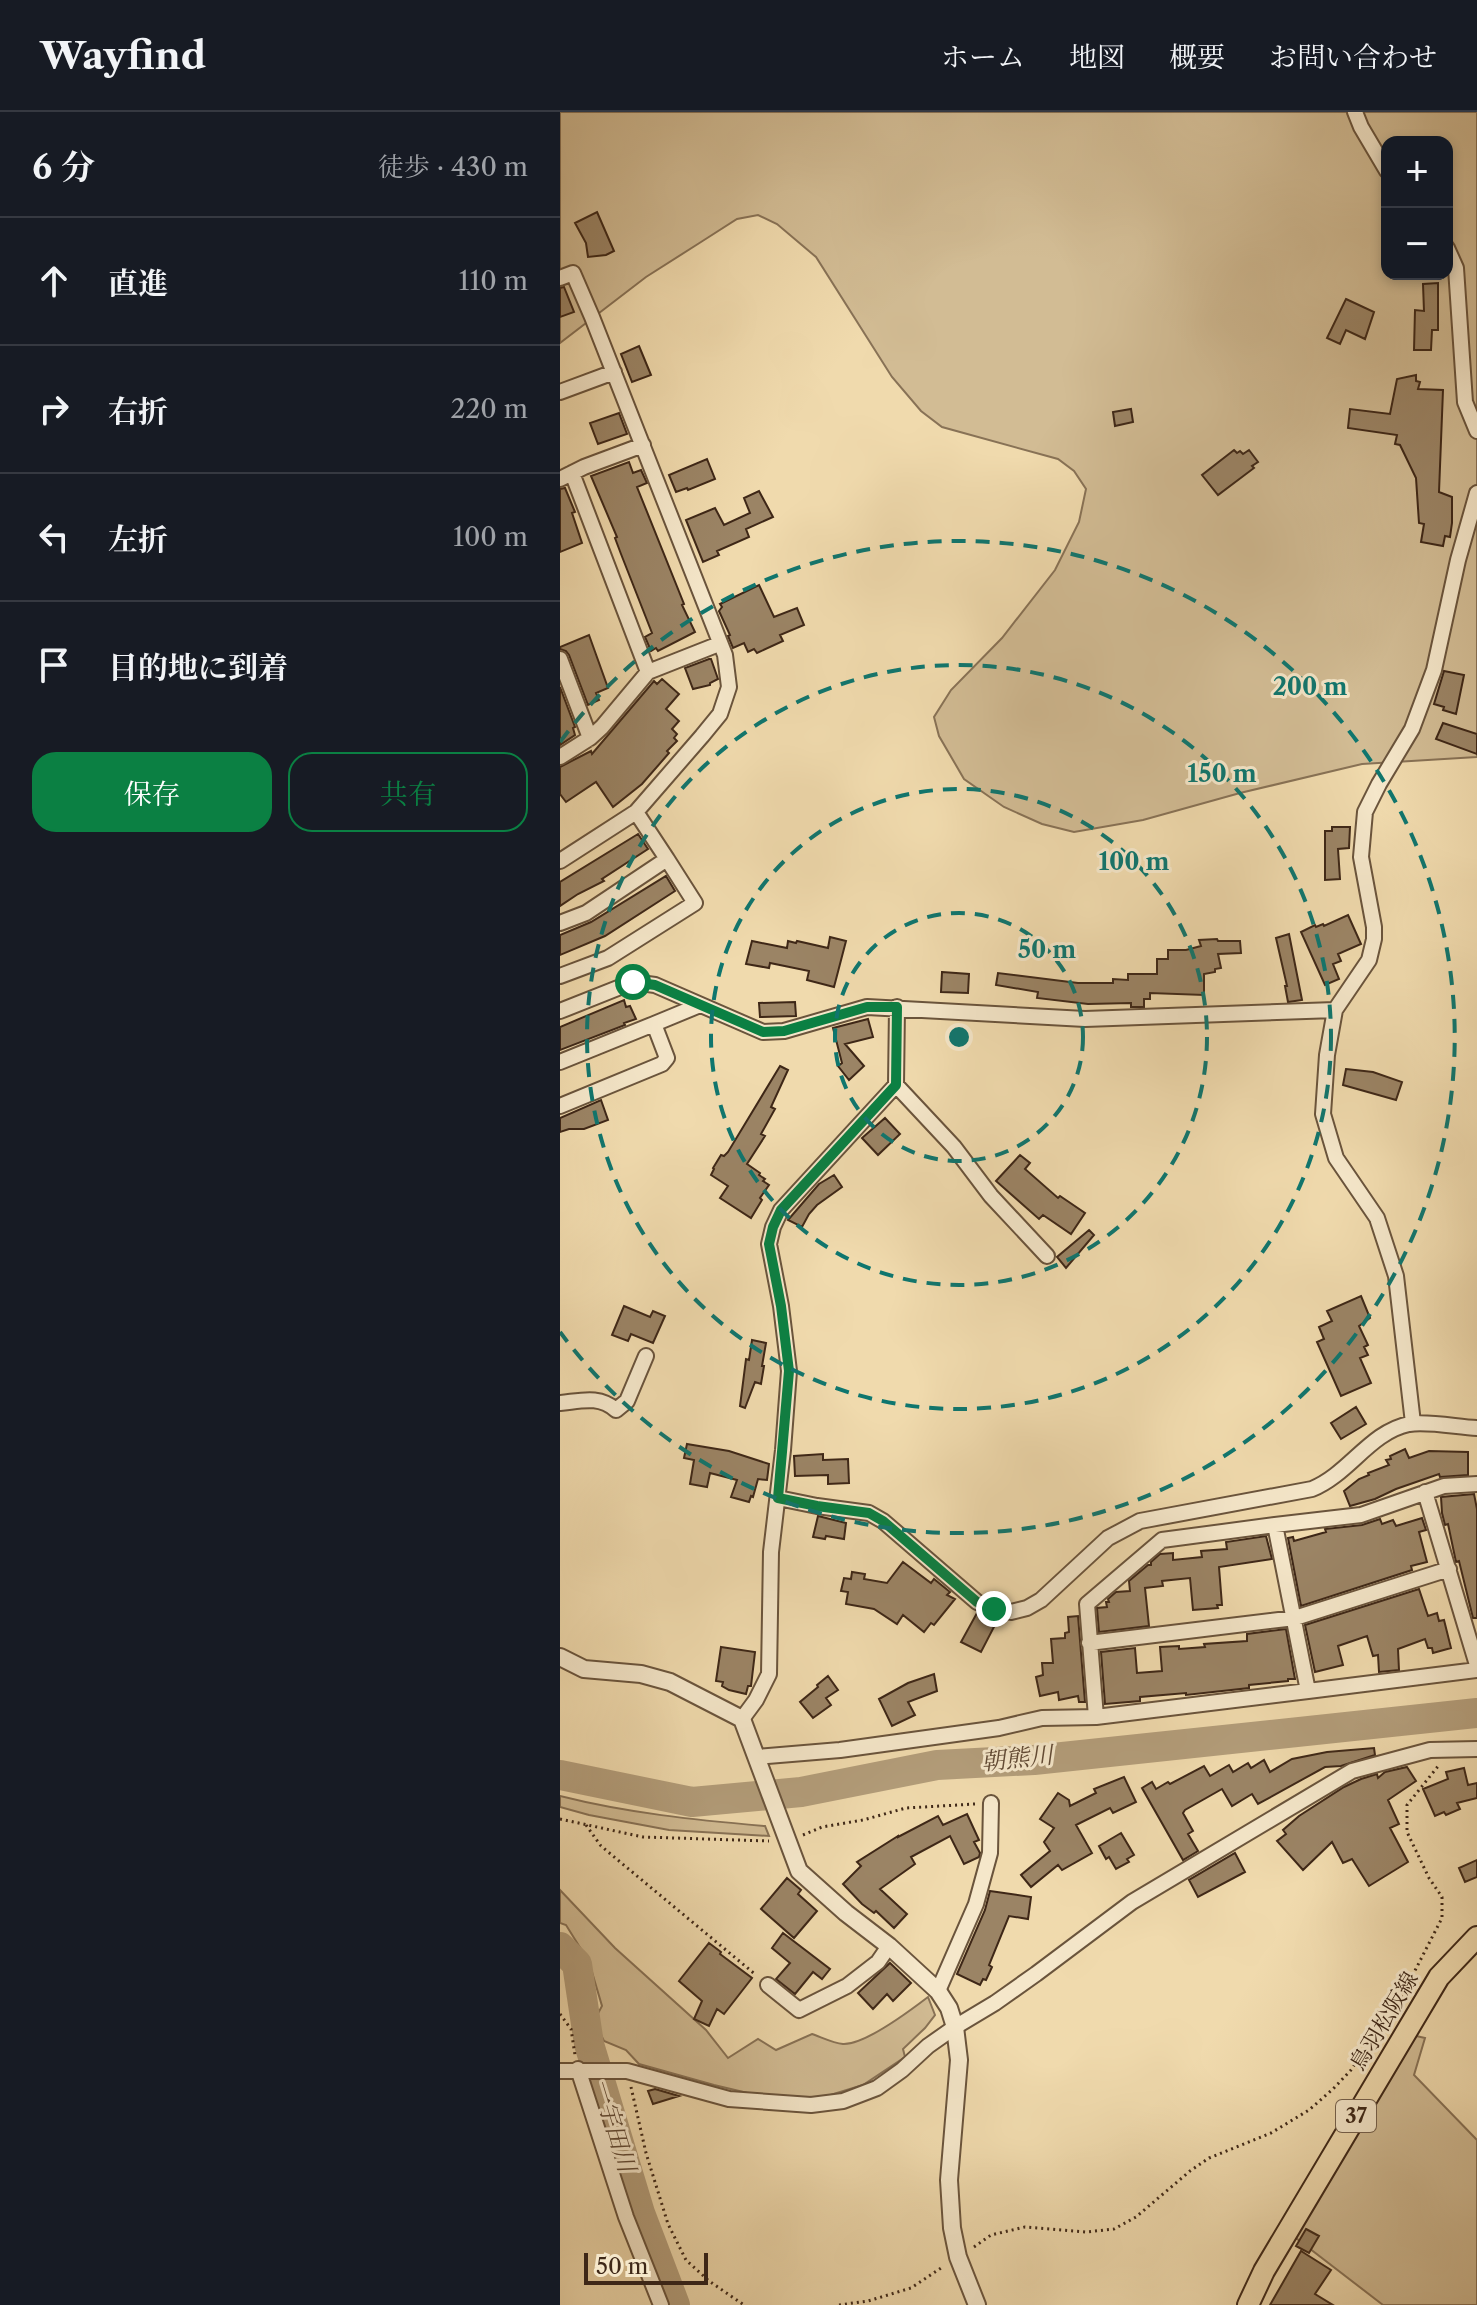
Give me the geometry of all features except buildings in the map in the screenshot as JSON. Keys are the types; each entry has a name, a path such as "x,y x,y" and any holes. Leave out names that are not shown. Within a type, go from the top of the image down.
{"main road":[{"name":"鳥羽松阪線","path":"1248,2305 1264,2271 1439,1977 1477,1937"}],"street":[{"path":"1355,112 1381,161"},
{"path":"1453,261 1456,268 1465,402 1477,431"},
{"path":"560,278 573,273 614,372 725,655 729,687 720,714 636,812 560,861"},
{"path":"560,392 614,372"},
{"path":"643,445 566,476 648,672"},
{"path":"1413,1423 1396,1276 1377,1218 1336,1158 1323,1114 1327,1055 1335,1010 1369,960 1374,939 1361,857 1365,812 1412,729 1434,670 1458,560 1477,493"},
{"path":"560,757 590,738 648,672 719,644"},
{"path":"560,659 590,738"},
{"path":"560,976 608,958 695,903 636,812"},
{"path":"560,923 586,913 667,859"},
{"path":"560,1011 633,982 655,985 763,1032 797,1028 867,1007 1085,1019 1335,1010"},
{"path":"560,1062 700,1005"},
{"path":"742,1719 769,1674 771,1552 789,1371 769,1244 781,1210 896,1085 897,1007"},
{"path":"560,1106 662,1064 667,1058 654,1024"},
{"path":"896,1085 954,1147 991,1196 1047,1256"},
{"path":"560,1403 592,1399 609,1404 616,1410 627,1401 646,1356"},
{"path":"778,1498 869,1513 883,1521 977,1602 1011,1612 1041,1600 1108,1538 1140,1521 1312,1489 1327,1483 1394,1429 1413,1423 1477,1428"},
{"path":"1096,1717 1087,1604 1162,1540 1361,1515 1444,1486 1477,1484"},
{"path":"757,1757 840,1750 999,1728 1042,1718 1096,1717 1308,1691 1476,1662 1425,1492"},
{"path":"1260,1500 1295,1618 1308,1691"},
{"path":"1089,1643 1295,1618 1449,1569"},
{"path":"560,1657 584,1669 641,1674 670,1682 742,1719 799,1871 889,1946 938,1991 949,2008 959,2060 949,2180 952,2228 958,2257 977,2305"},
{"path":"560,2071 622,2070 729,2099 811,2105 843,2101 877,2088 928,2046 1006,1996 1132,1902 1352,1771 1430,1750 1477,1749"},
{"path":"938,1991 976,1904 990,1853 991,1803"},
{"path":"768,1985 799,2010 847,1986 878,1962 889,1946"},
{"path":"580,2069 626,2217 661,2305"}],"path":[{"path":"839,2305 868,2301 911,2288 991,2235 1025,2227 1086,2232 1114,2229 1136,2217 1209,2158 1271,2133 1309,2110 1333,2089 1351,2070 1404,1992 1442,1918 1442,1897 1429,1878 1407,1832 1407,1805 1437,1769 1446,1751"},
{"path":"560,1819 643,1837 785,1836 906,1808 991,1803"},
{"path":"586,1825 601,1846 768,1985"},
{"path":"560,2014 571,2029 580,2069"},
{"path":"622,2070 668,2224 686,2260 709,2281 744,2305"}],"shaded area":[{"path":"560,112 1477,112 1477,757 1362,764 1143,820 1074,832 1042,824 1004,807 964,779 939,736 934,717 951,690 1002,638 1055,570 1079,522 1086,489 1074,471 1058,459 942,427 921,411 892,377 816,257 777,224 758,215 737,219 646,277 560,343"},
{"path":"560,1796 661,1815 765,1826 769,1836 669,1830 589,1815 560,1807"},
{"path":"560,1890 615,1948 706,2030 728,2058 758,2039 776,2050 812,2034 843,2044 852,2043 887,2026 928,1997 935,2015 903,2049 905,2057 863,2085 814,2100 756,2095 639,2064 626,2050 604,2041 594,2021 602,2006 589,1962 566,1925 560,1923"},
{"path":"1412,2035 1425,2038 1414,2075 1477,2140 1477,2305 1383,2305 1292,2235"}],"waterway":[{"name":"朝熊川","path":"560,1775 692,1802 801,1792 937,1765 1034,1760 1477,1713"},
{"name":"一宇田川","path":"560,1947 577,1964 589,2044 640,2213 675,2305"}],"route":[{"path":"633,982 655,985 763,1032 784,1031 867,1007 897,1007 896,1085 781,1210 773,1227 769,1244 789,1371 778,1498 869,1513 883,1521 977,1602 994,1609"}]}
